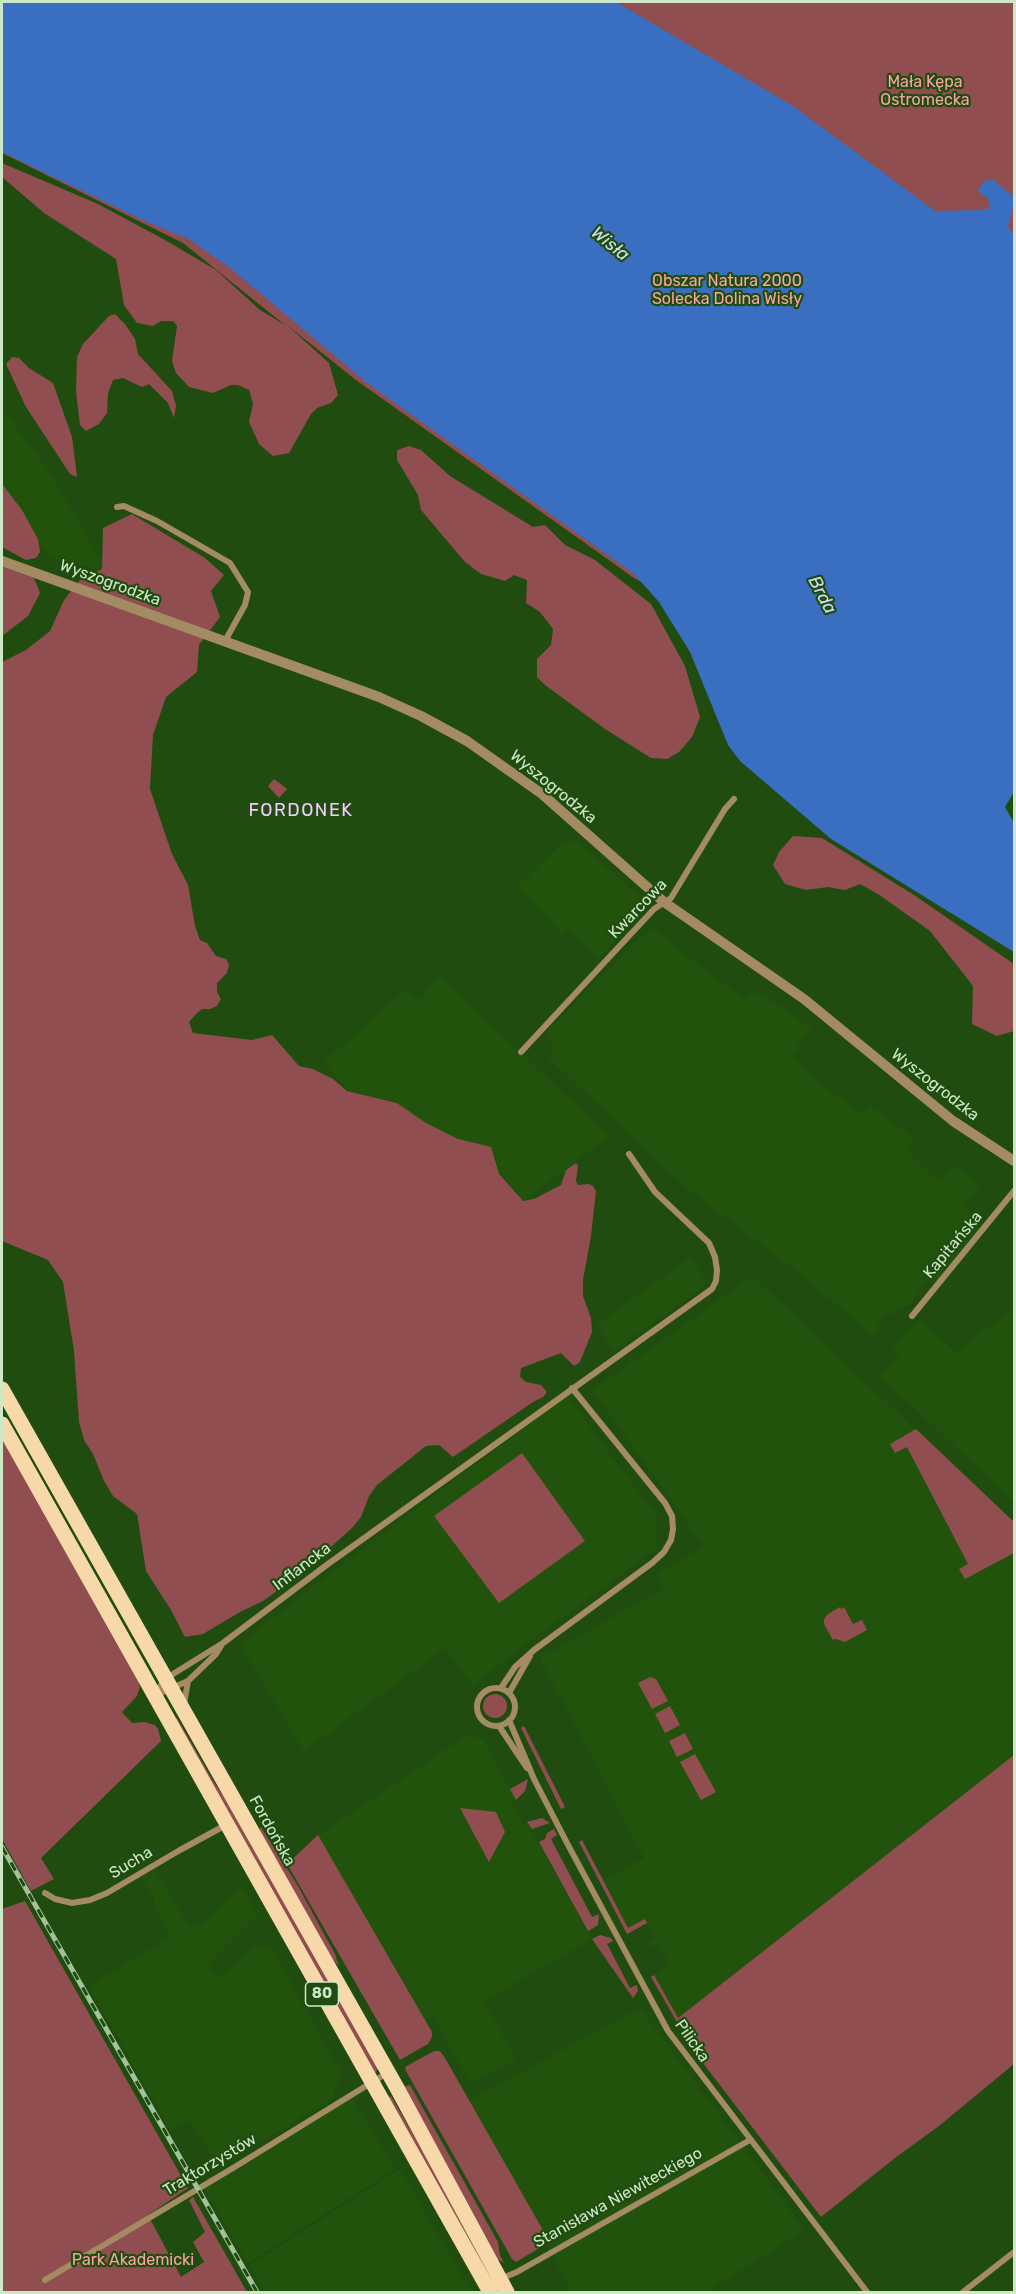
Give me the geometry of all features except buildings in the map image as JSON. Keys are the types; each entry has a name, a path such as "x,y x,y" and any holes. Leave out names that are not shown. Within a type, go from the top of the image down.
{"main road":[{"name":"Fordońska","path":"2,1389 388,2073 503,2286"},
{"name":"80","path":"2,1424 490,2292"}],"street":[{"path":"117,507 124,506 157,521 230,563 248,592 245,605 225,641"},
{"name":"Wyszogrodzka","path":"2,561 383,699 467,741 542,794 664,902 804,999 952,1121 1014,1161"},
{"name":"Kwarcowa","path":"529,1056 522,1051 654,909 671,898 725,809 734,799"},
{"name":"Inflancka","path":"168,1684 399,1513 705,1295 716,1281 717,1264 709,1243 655,1192 629,1154"},
{"name":"Kapitańska","path":"912,1316 1014,1191"},
{"path":"501,1688 515,1667 534,1650 652,1563 667,1548 673,1529 672,1516 665,1503 572,1388"},
{"name":"Inflancka","path":"168,1684 188,1681 216,1654 223,1643"},
{"path":"509,1693 534,1650"},
{"path":"183,1711 188,1681"},
{"path":"153,1696 168,1684"},
{"path":"153,1696 168,1684"},
{"path":"501,1688 509,1693 515,1704 513,1715 509,1720 499,1726 482,1721 476,1706 485,1690 501,1688"},
{"name":"Pilicka","path":"509,1720 534,1779 668,2031 867,2292"},
{"name":"Pilicka","path":"499,1726 534,1779"},
{"name":"Sucha","path":"45,1893 55,1899 72,1903 90,1900 107,1893 227,1825"},
{"name":"Traktorzystów","path":"45,2280 388,2073"},
{"name":"Stanisława Niewiteckiego","path":"503,2286 517,2272 750,2140"},
{"path":"963,2292 1014,2252"}],"shaded area":[{"path":"2,409 52,475 105,569 51,558 2,494"},
{"path":"577,840 643,900 645,911 599,957 568,928 562,934 518,886 561,844"},
{"path":"654,927 662,937 745,1000 757,991 762,998 765,996 813,1029 797,1041 801,1047 793,1053 808,1074 861,1114 871,1107 915,1139 907,1151 940,1183 954,1165 980,1184 964,1207 983,1223 934,1284 929,1281 908,1305 898,1307 891,1316 887,1311 877,1322 883,1327 873,1336 807,1279 688,1189 548,1058 554,1048 546,1032 640,938"},
{"path":"440,976 608,1136 518,1206 397,1102 347,1090 324,1062 405,990 419,1000"},
{"path":"691,1257 706,1281 702,1288 614,1351 596,1325"},
{"path":"752,1276 1014,1522 1014,1755 678,2018 654,1975 670,1966 658,1943 650,1947 647,1942 655,1938 645,1920 628,1928 603,1880 644,1858 540,1658 664,1588 657,1573 704,1547 593,1390"},
{"path":"1014,1310 1014,1503 880,1375 900,1355 892,1347 919,1319 957,1353 969,1340"},
{"path":"567,1396 656,1515 656,1549 518,1650 473,1686 445,1648 304,1751 240,1644 308,1590"},
{"path":"469,1734 483,1740 516,1800 511,1802 516,1811 521,1809 522,1812 518,1815 522,1824 527,1822 592,1939 484,2001 516,2059 471,2084 433,2016 425,2020 318,1835"},
{"path":"155,1869 189,1927 201,1924 241,1887 258,1914 205,1968 219,1978 255,1947 270,1946 341,2072 333,2098 219,2167 190,2120 170,2130 89,1986 171,1937 153,1904 155,1899 141,1877"},
{"path":"640,2008 804,2229 706,2292 572,2292 465,2103"},
{"path":"352,2098 395,2169 248,2263 203,2187"},
{"path":"400,2169 471,2292 266,2292 250,2265"}],"green space":[{"name":"Obszar Natura 2000 Solecka Dolina Wisły","path":"2,2 1014,2 1014,783 634,578 356,380 287,325 329,363 338,395 331,403 317,408 311,414 289,453 273,456 259,444 249,422 253,404 249,390 238,385 231,385 213,393 189,387 176,373 172,361 177,326 173,321 161,321 153,326 137,323 124,305 116,259 44,213 2,177 2,163 98,204 216,270 260,310 285,325 183,243 2,153"},
{"path":"115,314 135,339 138,354 172,391 176,406 174,418 168,403 149,384 142,387 123,378 113,380 108,393 107,413 99,424 86,431 80,425 76,392 77,357 83,344 109,316"},
{"path":"12,357 19,358 29,368 53,383 72,437 77,477 70,474 26,407 6,364"},
{"path":"409,446 421,450 450,476 533,527 545,525 565,545 595,560 651,604 685,666 700,717 692,737 679,752 667,759 651,758 605,729 537,677 537,659 551,645 553,629 540,612 526,603 527,580 514,575 505,581 481,574 465,562 421,510 418,495 397,460 397,450"},
{"path":"2,484 22,510 38,539 40,552 36,558 26,560 2,547"},
{"path":"132,514 205,558 224,575 211,591 220,617 199,645 197,672 166,697 153,735 150,789 172,854 188,885 195,926 200,940 207,943 216,956 226,959 229,964 227,973 217,983 217,992 221,999 217,1006 202,1009 189,1022 193,1033 252,1040 272,1035 299,1066 313,1069 333,1079 347,1091 397,1103 426,1123 458,1139 491,1147 499,1174 523,1201 534,1199 561,1185 566,1170 576,1163 578,1185 589,1184 596,1191 583,1280 583,1296 591,1318 592,1332 580,1362 574,1366 561,1353 521,1368 520,1377 526,1382 541,1385 547,1392 543,1397 453,1457 439,1445 426,1446 377,1485 369,1496 361,1517 352,1528 302,1573 263,1601 203,1634 185,1637 146,1571 137,1514 113,1496 84,1440 79,1422 74,1351 63,1282 48,1260 2,1241 2,662 26,650 50,631 64,600 80,580 102,569 103,528"},
{"path":"2,566 34,578 40,593 28,616 2,636"},
{"path":"274,779 287,789 279,798 268,786"},
{"path":"793,836 822,838 914,895 1014,964 1014,1031 997,1036 972,1024 973,986 930,931 881,896 860,884 845,890 828,887 806,890 785,884 773,865 779,852"},
{"path":"916,1429 1014,1522 1014,1553 965,1579 959,1569 968,1564 907,1447 895,1453 890,1444"},
{"path":"2,1434 138,1680 140,1687 137,1696 122,1712 132,1723 145,1722 155,1725 161,1741 41,1858 54,1879 31,1891 2,1839"},
{"path":"522,1453 585,1541 499,1603 434,1516"},
{"path":"840,1607 841,1609 844,1607 853,1624 862,1620 867,1630 845,1642 833,1640 824,1624 824,1619"},
{"path":"650,1677 656,1679 668,1701 652,1709 638,1683"},
{"path":"495,1694 504,1697 507,1706 504,1715 495,1718 486,1715 483,1706 486,1697"},
{"path":"670,1706 680,1725 665,1733 655,1714"},
{"path":"177,1718 212,1779 246,1830 378,2068 376,2072 173,1720"},
{"path":"524,1726 565,1807 561,1809 521,1728"},
{"path":"685,1733 693,1749 677,1757 669,1741"},
{"path":"695,1754 716,1792 701,1800 680,1762"},
{"path":"1014,1755 1014,2064 939,2126 821,2217 693,2050 651,1977 654,1975 678,2018"},
{"path":"528,1779 525,1791 516,1800 510,1789"},
{"path":"460,1808 496,1812 505,1832 489,1862"},
{"path":"542,1818 550,1823 532,1829 527,1822"},
{"path":"261,1827 298,1886 335,1954 339,1966 327,1953 259,1831"},
{"path":"554,1829 557,1835 551,1839 592,1917 599,1914 598,1925 588,1931 539,1842"},
{"path":"318,1835 432,2032 428,2044 400,2060 287,1864"},
{"path":"582,1840 628,1928 645,1919 647,1923 627,1934 579,1842"},
{"name":"Park Akademicki","path":"25,1901 188,2188 148,2215 181,2277 204,2262 193,2242 205,2232 189,2200 193,2197 247,2292 2,2292 2,1909"},
{"path":"600,1935 611,1938 613,1941 607,1944 630,1988 637,1985 638,1991 633,1998 592,1939"},
{"path":"434,2051 440,2051 445,2058 544,2232 541,2234 544,2241 541,2247 516,2262 512,2259 406,2071 405,2067"},
{"path":"410,2085 498,2242 504,2263 497,2259 402,2087"},
{"path":"391,2096 501,2292 495,2292 386,2099"}],"water":[{"name":"Obszar Natura 2000 Solecka Dolina Wisły","path":"2,2 616,2 793,106 935,211 990,208 988,199 978,191 983,182 992,179 1014,197 1008,226 1014,236 1014,792 1005,807 1014,823 1014,952 831,839 740,761 728,745 690,652 659,602 634,574 367,383 230,268 189,239 147,222 2,152"}],"railway":[{"path":"2,1847 257,2292"}],"district":[{"name":"FORDONEK","path":"301,811"}],"park label":[{"name":"Mała Kępa Ostromecka","path":"925,91"}],"water label":[{"name":"Wisła","path":"610,244"},
{"name":"Brda","path":"822,595"}]}
